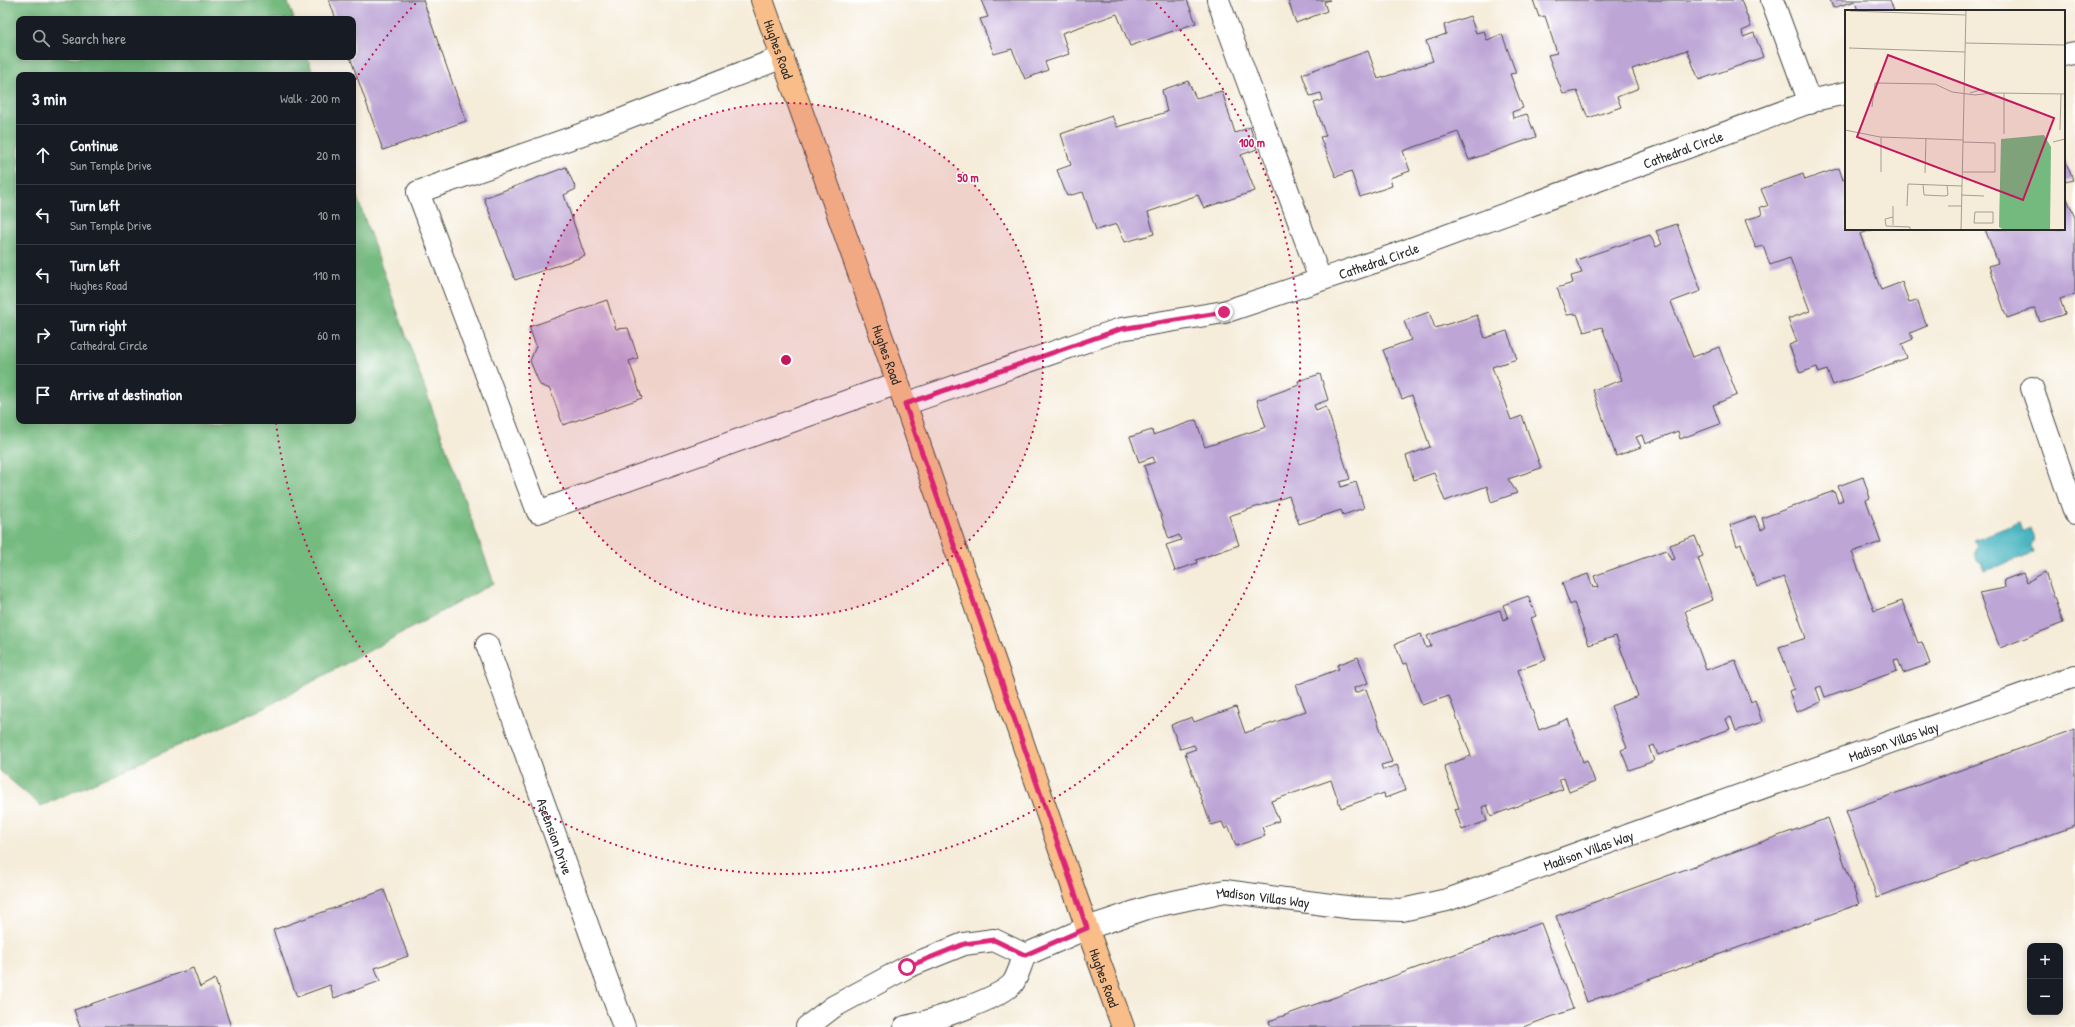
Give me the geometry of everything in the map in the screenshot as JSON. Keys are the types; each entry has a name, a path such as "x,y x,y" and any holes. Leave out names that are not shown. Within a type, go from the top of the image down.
{"main road":[{"name":"Hughes Road","path":"762,0 898,383 1087,928 1123,1027"}],"street":[{"path":"1218,0 1320,279"},
{"path":"1772,0 1810,103"},
{"path":"2065,55 2075,54"},
{"path":"783,57 608,124 418,192 538,512 898,383"},
{"name":"Cathedral Circle","path":"905,404 1121,329 1224,312 1388,256 1810,103 1845,93"},
{"path":"2032,388 2075,513"},
{"name":"Ascension Drive","path":"487,645 624,1027"},
{"name":"Madison Villas Way","path":"1025,955 1087,928 1150,907 1225,891 1354,908 1386,910 1402,910 1447,900 2075,676"},
{"path":"806,1027 833,1007 907,967 964,944 994,940 1025,955 1012,983 992,997 926,1023 905,1027"}],"green space":[{"path":"0,0 287,0 293,16 16,16 16,60 308,60 313,72 16,72 16,424 356,424 356,194 494,583 264,708 41,806 0,771"}],"water":[{"path":"2020,522 2023,530 2030,529 2034,538 2031,547 2033,553 1985,571 1982,563 1976,560 1974,553 1977,546 1974,540"}],"building":[{"path":"329,0 423,0 466,121 383,150 351,60 356,60 356,16 335,16"},
{"path":"981,0 1187,0 1196,23 1130,46 1117,14 1062,33 1069,54 1045,62 1048,70 1025,79 1012,49 994,54 980,19 988,17"},
{"path":"1288,0 1330,0 1324,2 1327,11 1296,23"},
{"path":"1533,0 1741,0 1751,27 1742,31 1743,37 1754,33 1763,57 1699,80 1687,50 1632,69 1639,88 1617,97 1621,107 1588,118 1577,91 1563,94 1548,55 1557,53 1545,16 1539,17"},
{"path":"1830,0 1890,0 1894,10 1858,10 1855,1 1833,8"},
{"path":"1470,16 1476,33 1484,31 1487,40 1502,34 1516,73 1510,74 1523,108 1512,112 1513,118 1527,114 1536,137 1469,160 1458,132 1403,151 1410,171 1390,178 1392,186 1360,197 1351,171 1336,177 1320,137 1326,136 1314,103 1323,100 1321,93 1310,96 1302,74 1368,51 1378,79 1433,61 1426,41 1446,34 1444,25"},
{"path":"1188,81 1196,98 1222,91 1235,133 1250,127 1257,149 1241,155 1255,191 1204,208 1198,195 1148,212 1154,234 1125,242 1117,224 1096,230 1083,192 1067,196 1057,170 1071,165 1061,134 1112,116 1117,127 1167,112 1162,90"},
{"path":"2065,160 2073,180 2065,182"},
{"path":"566,167 576,189 564,195 585,256 515,280 484,198"},
{"path":"1839,168 1843,180 1845,179 1845,230 1872,230 1860,234 1881,290 1902,282 1909,302 1917,300 1927,326 1910,333 1913,339 1902,344 1907,358 1833,385 1827,370 1819,373 1817,367 1800,373 1789,345 1797,342 1788,319 1810,311 1790,258 1770,265 1763,246 1756,248 1745,220 1762,215 1760,207 1768,206 1761,189 1803,174 1805,180"},
{"path":"2065,193 2075,218 2075,294 2060,299 2065,314 2040,322 2035,308 2007,318 1989,266 1998,263 1985,230 2065,230"},
{"path":"1677,224 1701,291 1671,302 1693,357 1719,347 1737,395 1713,405 1720,424 1680,439 1678,431 1645,444 1642,435 1636,437 1641,447 1616,456 1593,390 1622,380 1602,327 1584,332 1577,314 1567,315 1557,288 1573,283 1571,276 1582,273 1576,260 1650,235 1656,247 1662,244 1656,231"},
{"path":"607,300 616,329 628,328 638,358 629,361 642,398 563,425 550,389 540,385 530,361 536,346 529,327"},
{"path":"1429,312 1435,328 1477,315 1485,338 1507,331 1517,359 1492,367 1511,420 1522,416 1541,468 1508,479 1517,493 1491,502 1487,486 1445,501 1434,473 1414,480 1406,456 1430,447 1412,395 1402,399 1383,350 1411,340 1404,321"},
{"path":"1320,374 1328,400 1314,405 1316,410 1326,406 1350,479 1340,482 1341,487 1356,482 1364,508 1343,515 1341,510 1299,524 1289,496 1229,516 1239,545 1196,560 1197,563 1175,571 1166,545 1181,540 1179,535 1169,539 1144,466 1155,462 1153,457 1139,462 1130,437 1152,430 1153,435 1196,420 1205,447 1266,427 1257,400 1299,385 1298,381"},
{"path":"1863,477 1870,498 1866,500 1881,542 1852,552 1874,611 1902,601 1918,643 1922,642 1930,664 1903,673 1898,659 1894,660 1897,671 1825,697 1821,686 1816,688 1821,702 1796,712 1789,691 1794,689 1779,647 1806,638 1784,577 1757,587 1741,544 1737,546 1730,525 1755,516 1761,530 1765,528 1762,518 1834,491 1838,502 1843,500 1838,486"},
{"path":"1695,536 1703,556 1698,558 1713,600 1685,611 1706,670 1735,660 1751,702 1755,700 1762,722 1736,731 1731,717 1726,719 1730,729 1658,755 1654,745 1649,747 1654,761 1629,770 1621,750 1627,748 1611,706 1638,696 1616,636 1589,645 1574,603 1570,605 1562,583 1588,574 1593,588 1598,587 1594,576 1666,550 1671,560 1675,559 1670,545"},
{"path":"2045,572 2063,623 2000,648 1979,593 2005,588 2004,580 2023,573 2027,582"},
{"path":"1528,596 1536,616 1531,618 1546,660 1518,670 1539,730 1568,719 1583,762 1587,760 1595,782 1569,792 1564,778 1559,779 1563,789 1491,816 1487,805 1482,807 1487,821 1462,830 1455,809 1459,808 1444,766 1471,756 1449,696 1422,705 1407,663 1403,664 1395,644 1421,634 1426,648 1431,646 1427,636 1500,610 1503,620 1508,618 1503,605"},
{"path":"1358,657 1368,683 1354,688 1355,693 1366,689 1392,762 1381,765 1383,770 1397,765 1406,790 1385,798 1384,793 1341,808 1331,780 1271,801 1279,821 1262,827 1265,836 1236,846 1229,827 1225,829 1222,822 1211,825 1185,753 1196,749 1194,745 1180,749 1171,725 1192,717 1194,722 1236,707 1245,733 1306,711 1296,685 1339,669 1337,665"},
{"path":"2075,729 2075,826 1877,897 1846,811"},
{"path":"1828,818 1859,904 1587,1002 1556,916"},
{"path":"384,890 408,956 375,968 380,981 334,998 330,985 297,997 273,930"},
{"path":"1541,923 1573,1009 1523,1027 1271,1027 1269,1021"},
{"path":"193,968 200,987 215,979 231,1027 80,1027 74,1010"}],"route":[{"path":"907,967 964,944 994,940 1025,955 1087,928 905,404 1010,366 1121,329 1224,312"}]}
